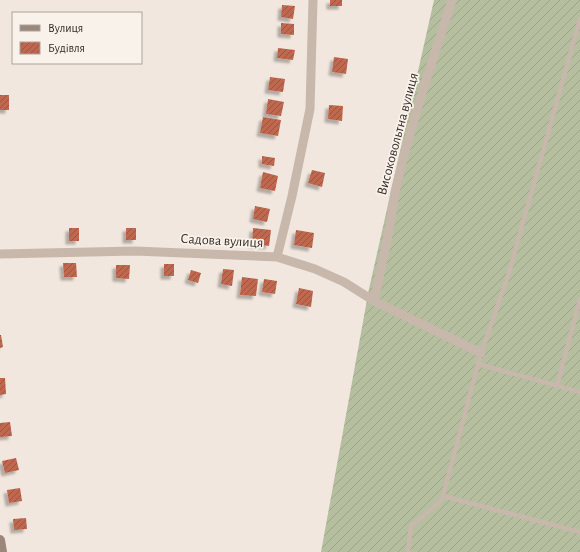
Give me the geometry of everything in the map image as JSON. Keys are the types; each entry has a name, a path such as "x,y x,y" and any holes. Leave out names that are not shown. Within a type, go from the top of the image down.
{"street":[{"name":"Садова вулиця","path":"0,254 136,251 277,257 292,196 310,109 313,0"},
{"name":"Високовольтна вулиця","path":"374,301 389,230 395,192 404,155 418,105 452,0"},
{"path":"277,257 315,269 344,282 374,301 481,353"},
{"path":"0,540 2,552"}],"lane":[{"path":"408,552 411,526 440,502 443,496 481,353 508,276 580,20"},
{"path":"557,386 580,299"},
{"path":"478,364 580,392"},
{"path":"443,496 580,532"}],"green space":[{"path":"434,0 580,0 580,552 321,552 369,289"}],"building":[{"path":"330,0 342,0 342,6 330,6"},
{"path":"282,5 295,6 293,19 281,17"},
{"path":"281,23 294,24 294,35 281,34"},
{"path":"278,48 295,50 293,60 277,58"},
{"path":"334,57 348,59 346,74 332,72"},
{"path":"270,77 285,79 283,92 268,90"},
{"path":"0,95 9,95 9,110 0,110"},
{"path":"268,99 284,102 281,116 266,114"},
{"path":"329,105 343,106 342,121 328,119"},
{"path":"263,117 281,120 278,136 260,133"},
{"path":"262,156 275,158 274,166 262,164"},
{"path":"312,170 325,173 322,187 308,183"},
{"path":"263,172 278,176 275,191 260,188"},
{"path":"255,206 270,209 267,222 253,219"},
{"path":"69,228 79,228 79,241 69,241"},
{"path":"126,228 136,228 136,240 126,240"},
{"path":"253,228 271,230 269,246 252,244"},
{"path":"296,230 314,233 312,248 294,245"},
{"path":"63,263 76,263 77,277 64,277"},
{"path":"164,264 174,264 174,276 164,276"},
{"path":"116,265 130,265 129,279 116,278"},
{"path":"223,269 234,270 232,286 221,284"},
{"path":"191,270 201,273 198,283 188,280"},
{"path":"242,277 258,279 256,296 240,295"},
{"path":"264,279 277,281 275,294 262,292"},
{"path":"299,288 313,291 311,307 296,304"},
{"path":"0,335 3,347 0,348"},
{"path":"0,378 5,378 6,394 0,395"},
{"path":"10,422 12,436 0,437 0,423"},
{"path":"16,458 19,470 5,473 2,461"},
{"path":"20,488 22,501 9,503 7,490"},
{"path":"26,518 27,529 14,530 13,519"}]}
